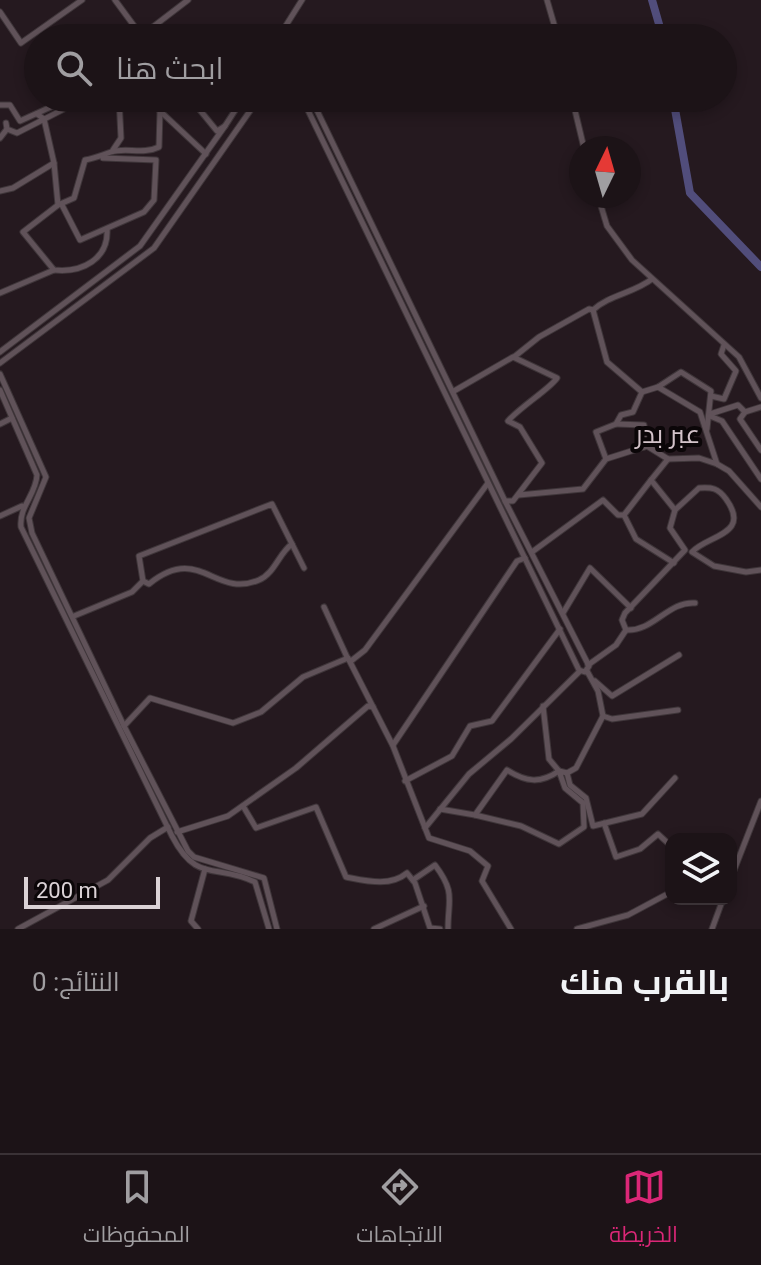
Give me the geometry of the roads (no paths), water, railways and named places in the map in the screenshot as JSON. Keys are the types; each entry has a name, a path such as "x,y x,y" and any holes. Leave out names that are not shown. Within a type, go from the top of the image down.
{"street":[{"path":"48,24 82,0"},
{"path":"115,0 133,24"},
{"path":"158,24 188,0"},
{"path":"287,24 302,0"},
{"path":"547,0 554,24"},
{"path":"0,12 21,43 24,41"},
{"path":"0,105 10,105 20,121 41,112"},
{"path":"0,138 6,126 17,133 58,112"},
{"path":"103,158 121,138 120,112"},
{"path":"113,150 150,152 159,147 160,112"},
{"path":"161,112 206,154"},
{"path":"200,112 214,130 225,126"},
{"path":"0,352 140,246 234,112"},
{"path":"0,363 154,248 249,112"},
{"path":"309,112 560,629 591,678 612,696 679,655"},
{"path":"318,112 562,614 585,669"},
{"path":"575,112 581,136"},
{"path":"37,114 44,119 60,205 80,240 144,212 154,200 156,160 85,160 74,198 60,205 23,232 54,270"},
{"path":"0,189 13,188 54,163"},
{"path":"602,208 607,226 652,279 739,357 761,398"},
{"path":"0,293 54,270 72,272 102,254 108,246 107,229"},
{"path":"454,391 513,357 539,337 589,309 638,290 652,279"},
{"path":"593,310 607,362 642,392"},
{"path":"711,396 724,399 736,371 721,354 724,345"},
{"path":"505,501 513,501 519,495 542,463 520,427 508,421 531,398 553,385 557,378 513,357"},
{"path":"616,424 621,415 633,412 642,392 658,387 681,372 711,391 707,430"},
{"path":"0,374 46,477 29,518 32,533 124,726 177,832 194,857 264,878 277,929"},
{"path":"658,387 700,412 717,464"},
{"path":"0,390 37,475 34,490 23,506 21,527 168,827 186,861 255,882 269,929"},
{"path":"710,415 738,405 745,412"},
{"path":"761,407 745,412 740,419 761,450"},
{"path":"710,415 722,421 761,479"},
{"path":"0,424 12,418"},
{"path":"606,459 596,432 616,424 644,425 644,447"},
{"path":"519,495 583,489 606,459 644,447 668,459 699,458 717,464 729,471 761,507"},
{"path":"624,515 668,459"},
{"path":"651,480 675,510"},
{"path":"124,726 150,698 233,723 261,712 303,677 317,674 365,650 489,482"},
{"path":"626,630 622,620 685,550 670,528 675,510 699,488 712,487 721,492 731,505 731,527 692,552 714,566 746,572 761,570"},
{"path":"532,552 603,500 618,515 624,515"},
{"path":"143,581 139,556 272,504 304,568"},
{"path":"0,516 23,506"},
{"path":"624,515 636,539 674,563"},
{"path":"143,581 149,584 172,568 191,567 228,583 256,581 266,576 293,544"},
{"path":"393,746 517,561 525,558"},
{"path":"562,614 590,568 631,608"},
{"path":"74,616 132,592 143,581"},
{"path":"425,828 469,774 585,669 616,645 626,630 643,626 680,602 695,603"},
{"path":"324,607 393,746 429,838 437,843 459,846 488,866 482,881 511,929"},
{"path":"405,781 452,756 470,726 492,721 560,629"},
{"path":"475,815 507,770 525,781 548,778 559,771 567,773 576,768 603,716 591,678"},
{"path":"177,832 210,819 219,821 243,806 296,768 368,706 373,707"},
{"path":"439,809 521,826 559,844 584,827 583,803 565,788 559,771 549,759 543,706"},
{"path":"603,716 612,719 678,710"},
{"path":"567,773 570,785 586,798 593,826 642,814 675,778"},
{"path":"737,863 761,801"},
{"path":"243,806 256,828 316,807 346,877 385,882 400,879 407,873 424,906 430,928 440,929"},
{"path":"604,823 616,857 640,849 658,834 665,840"},
{"path":"18,929 108,880 150,838 168,827"},
{"path":"413,880 435,865 438,869 450,886 448,929"},
{"path":"198,929 191,921 205,869"},
{"path":"577,929 628,915 665,895"},
{"path":"712,929 721,905"},
{"path":"374,929 424,906"}],"waterway":[{"path":"652,0 659,24"},
{"path":"676,112 690,193 761,267"}],"district":[{"name":"عبر بدر","path":"668,434"}]}
